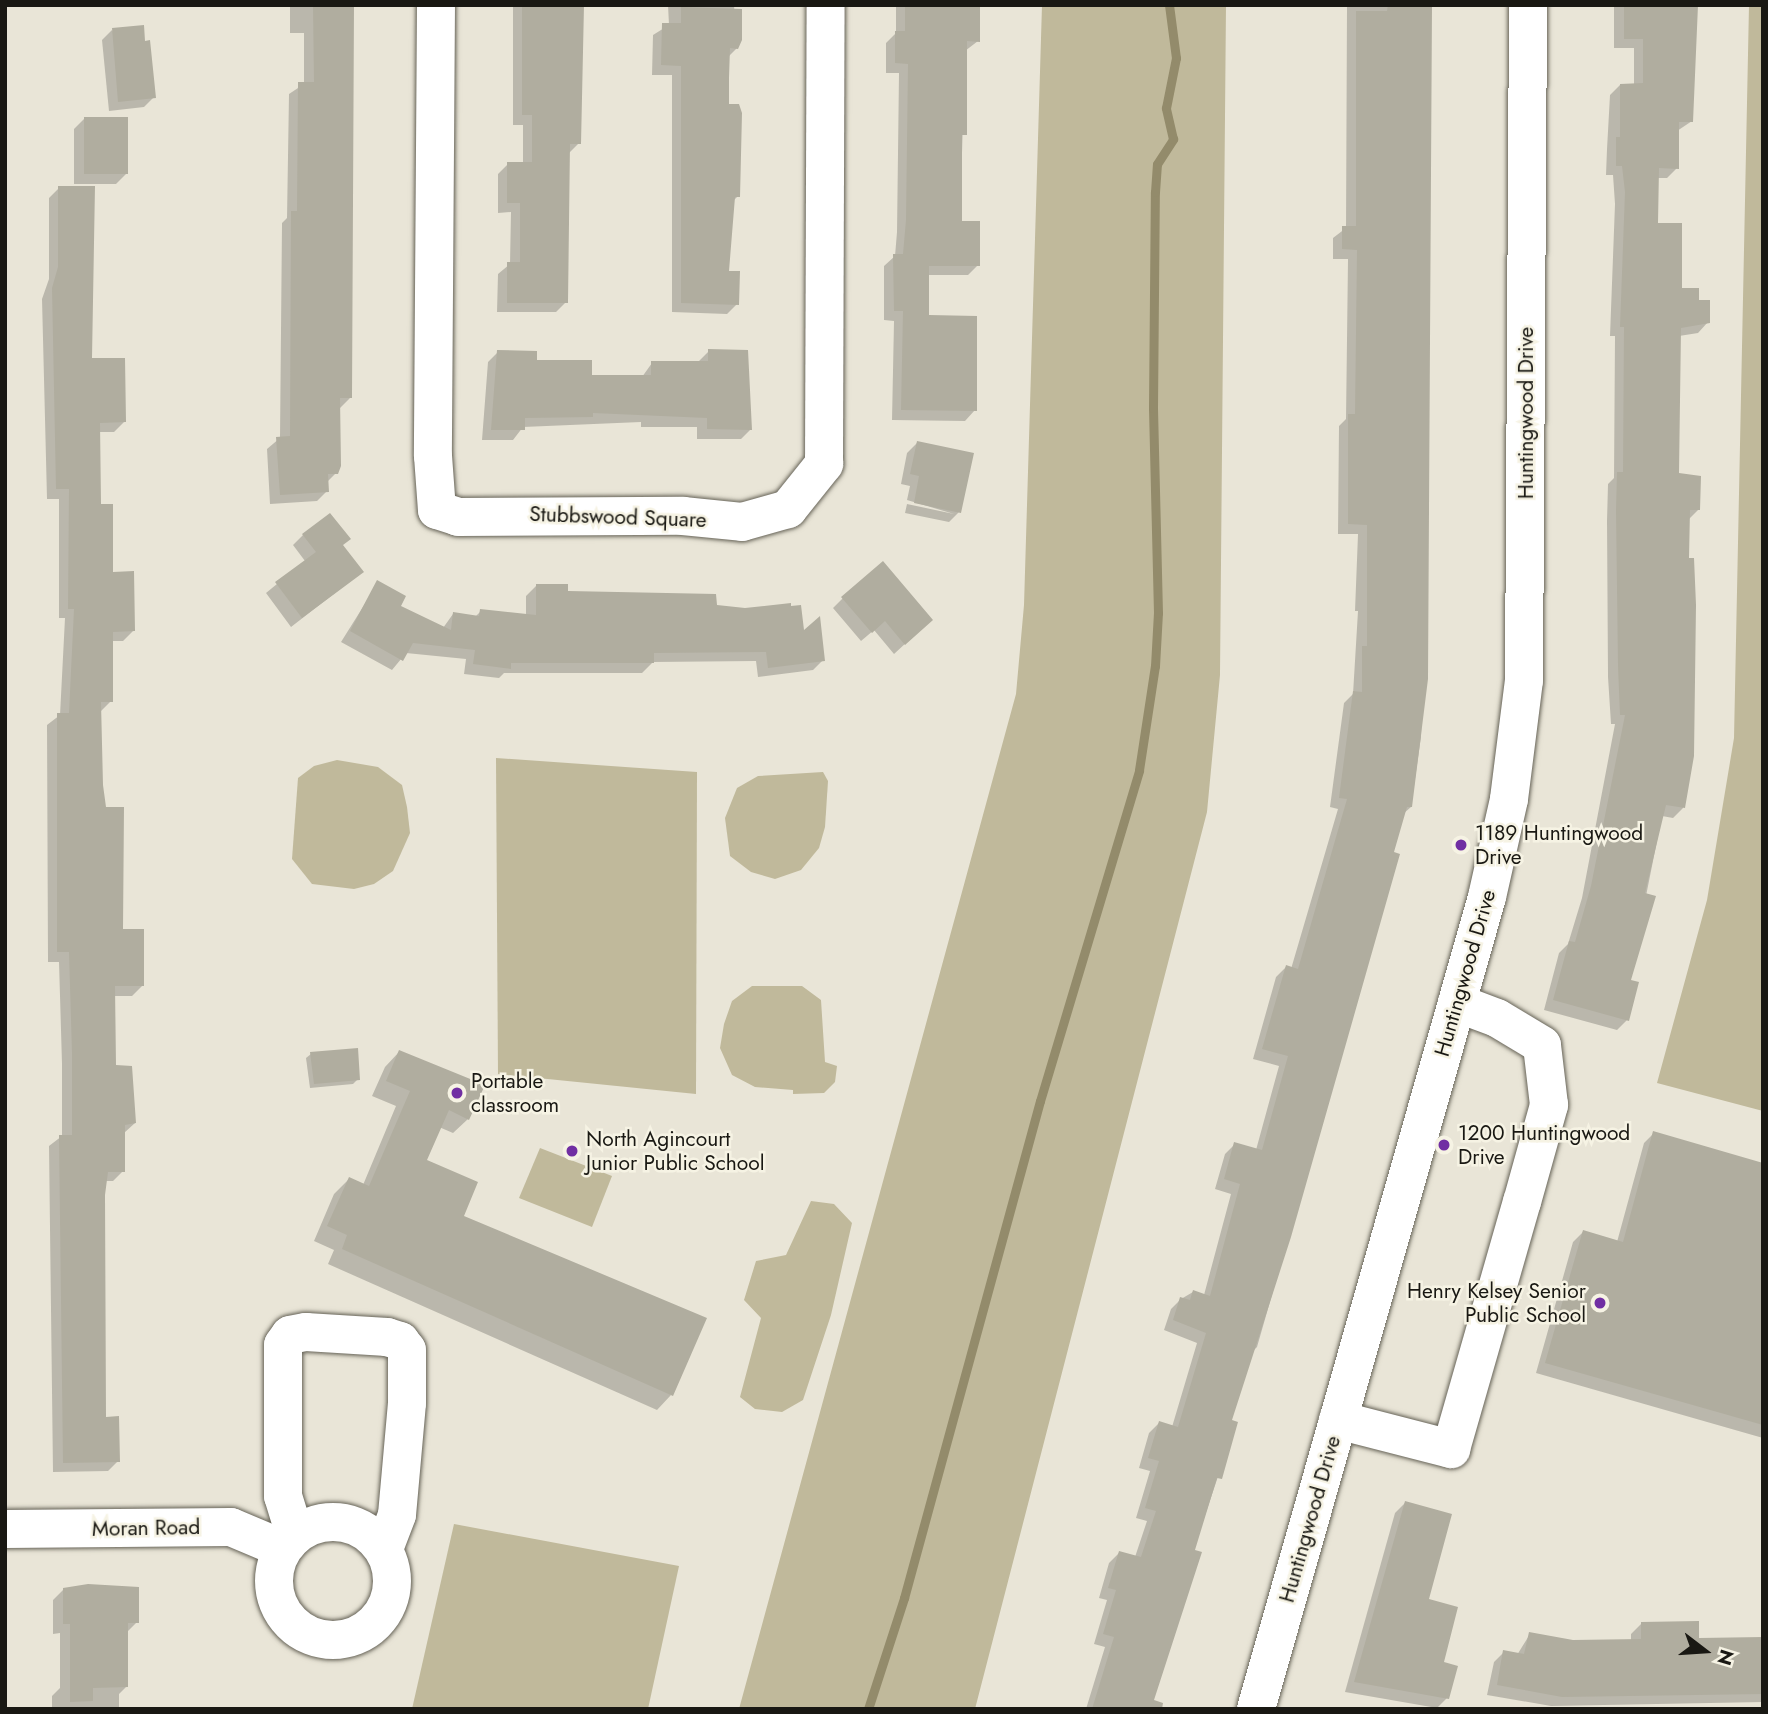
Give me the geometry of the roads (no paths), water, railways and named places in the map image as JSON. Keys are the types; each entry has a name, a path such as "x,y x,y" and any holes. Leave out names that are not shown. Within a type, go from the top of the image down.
{"street":[{"name":"Stubbswood Square","path":"436,5 433,456 437,510 458,517 683,516 741,522 788,509 824,464 826,5"},
{"name":"Huntingwood Drive","path":"1256,1709 1457,1003 1509,799 1524,681 1528,5"},
{"path":"1338,1420 1451,1449 1539,1142 1549,1105 1542,1045 1497,1018 1457,1003"},
{"path":"289,1542 309,1526 342,1522 373,1536 384,1549 393,1576 389,1605 372,1628 346,1640 317,1639 286,1619 274,1585 289,1542 283,1496 283,1345 290,1335 306,1332 387,1336 400,1341 407,1350 407,1403 397,1515 384,1549"},
{"name":"Moran Road","path":"5,1529 231,1527 289,1542"}],"waterway":[{"path":"868,1709 904,1598 1040,1101 1139,770 1155,666 1158,613 1153,408 1155,192 1157,164 1173,139 1166,108 1176,58 1169,5"}],"place":[{"name":"1189 Huntingwood Drive","path":"1461,845"},
{"name":"Portable classroom","path":"457,1093"},
{"name":"1200 Huntingwood Drive","path":"1444,1145"},
{"name":"North Agincourt Junior Public School","path":"572,1151"},
{"name":"Henry Kelsey Senior Public School","path":"1600,1303"}]}
